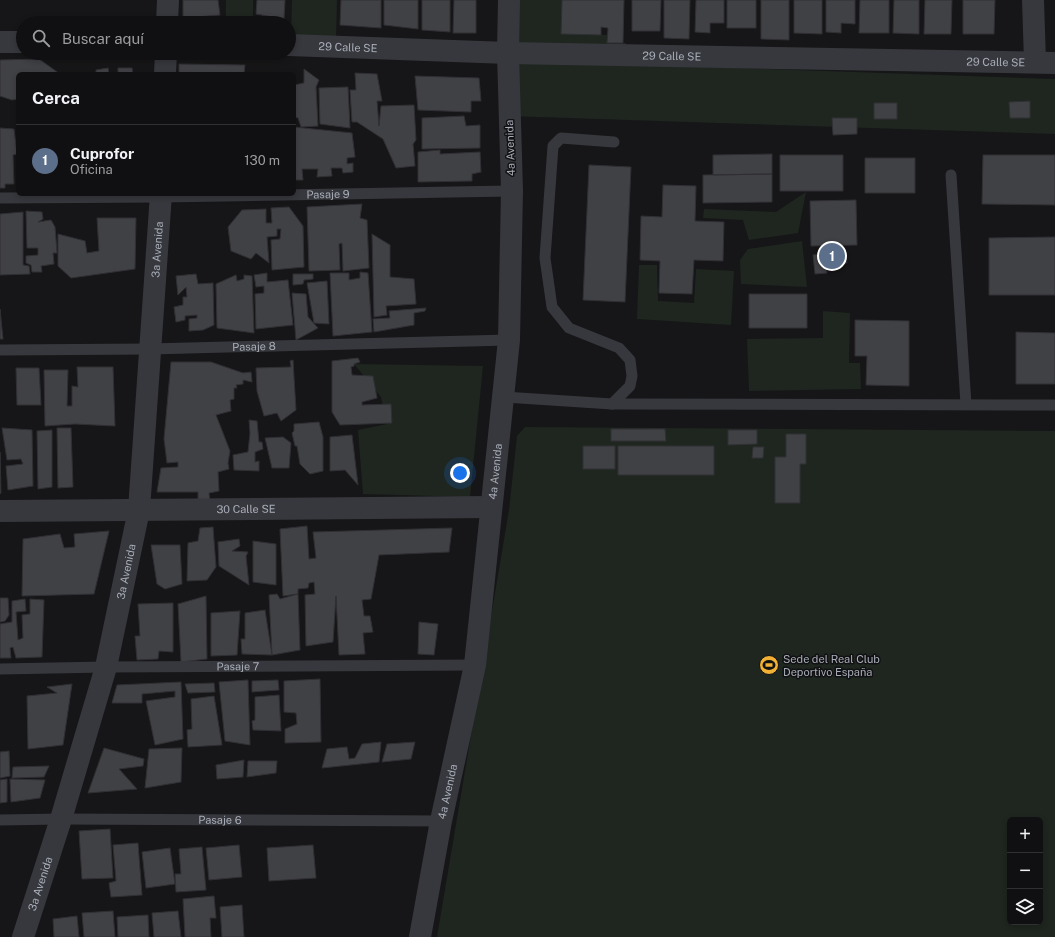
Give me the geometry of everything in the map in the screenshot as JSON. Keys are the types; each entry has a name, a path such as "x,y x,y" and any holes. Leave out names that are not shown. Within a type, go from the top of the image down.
{"street":[{"path":"167,16 168,0"},
{"name":"4a Avenida","path":"420,937 441,822 476,665 509,340 512,192 508,53 509,0"},
{"path":"1033,0 1045,63"},
{"path":"0,42 16,42"},
{"name":"29 Calle SE","path":"296,45 508,53 1045,63"},
{"path":"165,72 166,60"},
{"name":"3a Avenida","path":"23,937 61,819 106,667 139,510 161,196"},
{"name":"30 Calle SE","path":"0,512 492,507"}],"lane":[{"path":"612,404 630,386 632,376 630,360 619,348 569,328 564,323 552,307 545,258 553,146 561,138 614,142"},
{"path":"951,175 966,404"},
{"name":"Pasaje 9","path":"296,194 512,192"},
{"name":"Pasaje 9","path":"0,198 161,196"},
{"name":"Pasaje 8","path":"0,350 150,349 509,340"},
{"path":"503,397 612,404 1055,405"},
{"name":"Pasaje 7","path":"0,669 476,665"},
{"name":"Pasaje 6","path":"0,820 61,819 441,822"}],"shaded area":[{"path":"226,0 253,0 253,16 226,16"},
{"path":"292,0 337,0 336,38 296,37 296,16 292,16"},
{"path":"511,0 562,0 561,34 607,35 608,43 626,43 626,60 509,59"},
{"path":"509,60 1055,79 1055,134 507,116"},
{"path":"806,192 798,233 749,240 743,220 703,218 704,209 776,212"},
{"path":"802,241 807,287 741,284 740,260 748,249"},
{"path":"639,265 657,265 658,301 694,303 696,269 734,271 731,325 637,319"},
{"path":"823,311 850,313 849,363 860,363 861,389 749,391 747,339 823,338"},
{"path":"354,364 483,366 470,497 363,494 358,430 387,424 381,397"},
{"name":"Sede del Real Club Deportivo España","path":"525,427 1055,431 1055,937 437,937 509,510 517,436"}],"building":[{"path":"183,0 218,0 220,15 183,16"},
{"path":"257,0 285,0 284,16 267,16 256,14"},
{"path":"341,0 381,0 381,28 340,25"},
{"path":"384,0 418,0 418,29 384,25"},
{"path":"422,0 450,0 450,32 422,30"},
{"path":"454,0 476,0 476,33 453,33"},
{"path":"562,0 624,0 623,43 607,43 608,28 601,27 601,35 561,34"},
{"path":"632,0 661,0 660,31 632,31"},
{"path":"664,0 690,0 689,39 664,38"},
{"path":"696,0 724,0 724,23 710,23 710,33 695,32"},
{"path":"727,0 756,0 756,28 727,28"},
{"path":"761,0 789,0 789,40 761,39"},
{"path":"794,0 822,0 822,34 794,33"},
{"path":"826,0 855,0 855,24 841,23 841,33 826,32"},
{"path":"860,0 889,0 889,33 859,33"},
{"path":"894,0 919,0 919,34 893,33"},
{"path":"925,0 952,0 951,34 924,34"},
{"path":"963,0 995,0 994,34 963,34"},
{"path":"0,60 40,60 57,72 16,72 16,99 12,100 0,96"},
{"path":"179,64 245,65 244,72 179,72"},
{"path":"108,68 109,72 96,72 96,70"},
{"path":"118,68 132,68 133,72 118,72"},
{"path":"304,69 319,80 316,87 318,126 301,127 298,118 296,118 296,85 304,83"},
{"path":"355,73 377,74 382,101 377,101 379,126 381,106 414,105 416,140 413,144 415,166 396,168 383,139 357,122 352,122 350,90 356,90"},
{"path":"415,76 479,78 481,101 471,101 471,112 418,110"},
{"path":"348,87 350,128 320,124 319,88"},
{"path":"1030,101 1030,118 1010,118 1009,102"},
{"path":"874,103 897,103 897,119 874,119"},
{"path":"464,116 466,126 480,125 480,148 422,149 422,118"},
{"path":"832,118 857,118 857,134 833,135"},
{"path":"296,127 352,133 355,157 347,158 347,164 353,163 353,172 343,173 342,168 331,168 332,176 317,177 318,169 302,169 303,180 296,180"},
{"path":"0,128 14,129 16,154 13,155 14,184 5,184 5,188 0,188"},
{"path":"440,150 440,154 480,152 481,172 472,174 472,181 418,182 418,152"},
{"path":"772,154 772,174 713,175 713,155"},
{"path":"780,155 843,155 843,191 780,191"},
{"path":"983,155 1055,155 1055,205 982,204"},
{"path":"865,158 915,158 915,193 865,193"},
{"path":"589,165 631,167 625,302 583,300"},
{"path":"772,174 772,202 703,203 703,175"},
{"path":"663,185 696,186 695,221 724,222 723,261 694,260 692,294 659,293 660,261 640,260 641,216 662,217"},
{"path":"856,200 857,245 811,246 810,201"},
{"path":"362,204 360,218 367,220 369,268 343,271 342,243 339,244 340,270 309,271 307,207"},
{"path":"289,207 303,226 304,267 272,270 271,240 280,239 281,229 277,229 277,236 267,237 269,263 256,253 251,259 231,251 228,227 242,210 266,209 266,223 272,223 271,208"},
{"path":"26,211 42,212 43,219 38,222 51,220 55,227 57,253 53,253 54,264 41,266 42,272 32,272 31,265 26,263 26,256 38,255 38,248 27,248"},
{"path":"23,212 23,265 29,266 30,274 0,275 0,214"},
{"path":"97,218 136,218 135,269 71,278 58,266 58,234 85,241 87,253 99,251"},
{"path":"372,234 390,245 390,277 414,279 416,304 386,306 387,315 374,317"},
{"path":"1055,237 1055,295 989,295 989,238"},
{"path":"825,253 827,273 815,274 813,255"},
{"path":"846,253 847,263 829,264 828,254"},
{"path":"360,272 368,273 372,332 333,336 330,273 349,273 349,280 360,278"},
{"path":"267,273 267,282 288,280 293,325 256,329 255,294 264,293 264,286 256,287 254,275"},
{"path":"196,274 198,284 213,283 214,325 203,330 189,331 189,319 197,318 197,315 185,316 185,320 176,322 174,307 183,305 183,297 187,297 186,287 178,295 176,276"},
{"path":"293,274 313,274 313,279 304,280 303,284 293,285"},
{"path":"236,275 237,281 244,279 244,275 252,276 254,333 217,328 216,284"},
{"path":"327,281 329,324 314,323 307,283"},
{"path":"292,293 306,294 308,317 318,328 296,340"},
{"path":"749,294 807,294 807,328 749,328"},
{"path":"426,308 425,311 414,313 414,325 374,332 373,319 390,318 389,311"},
{"path":"0,309 3,339 0,339"},
{"path":"855,320 909,321 909,386 866,385 867,356 855,356"},
{"path":"1016,332 1055,333 1055,384 1016,384"},
{"path":"358,358 360,362 351,367 352,375 373,376 377,398 362,402 362,405 391,404 392,423 340,425 332,412 332,361"},
{"path":"293,360 296,410 281,421 277,413 264,416 257,391 256,368 291,367 290,361"},
{"path":"171,362 211,362 243,373 251,372 252,382 243,380 243,384 236,385 237,388 234,388 234,399 230,400 231,411 216,415 230,451 228,463 229,469 218,472 219,491 209,493 210,503 198,502 198,492 157,492 161,468 178,467 178,462 167,463 164,439"},
{"path":"77,367 113,367 115,426 75,424 45,426 44,370 68,370 67,406 72,406 72,386 78,387"},
{"path":"16,368 39,368 41,405 17,405"},
{"path":"249,420 257,421 259,442 262,442 263,449 255,452 255,462 259,461 259,471 234,470 233,455 248,452 250,433"},
{"path":"319,422 323,437 323,471 310,474 300,464 297,446 295,446 292,433 294,431 294,424"},
{"path":"2,428 32,430 33,486 8,490 6,466 23,464 21,459 7,460"},
{"path":"57,428 71,428 73,487 58,488"},
{"path":"611,429 665,429 666,441 611,441"},
{"path":"52,430 52,487 38,489 37,431"},
{"path":"728,430 757,430 757,444 728,445"},
{"path":"786,434 806,434 806,464 800,464 800,503 775,503 775,457 786,457"},
{"path":"352,435 358,485 345,470 330,471 330,437"},
{"path":"283,437 291,443 289,468 272,468 265,438"},
{"path":"583,446 615,446 615,469 583,469"},
{"path":"618,446 714,446 714,475 618,475"},
{"path":"753,447 764,447 763,458 752,458"},
{"path":"0,452 1,493 0,494"},
{"path":"307,526 309,559 316,558 313,532 452,528 449,552 379,555 371,599 362,600 364,616 370,616 373,632 363,633 365,654 339,655 336,596 333,642 306,646 305,595 315,594 314,582 309,583 308,588 298,589 298,594 283,596 280,529"},
{"path":"213,527 216,567 207,580 187,581 188,543 198,541 200,528"},
{"path":"109,531 94,594 22,596 23,539 60,534 64,548 75,547 74,534"},
{"path":"239,539 240,546 232,551 248,552 246,556 249,585 219,566 218,542"},
{"path":"253,541 276,544 276,585 253,582"},
{"path":"151,545 180,545 182,584 165,589 157,584"},
{"path":"277,594 280,599 298,594 300,650 272,655 269,595"},
{"path":"206,596 207,659 181,662 178,604"},
{"path":"0,598 8,598 9,615 5,621 0,622"},
{"path":"25,599 26,611 16,612 18,640 23,638 22,615 30,614 30,599 44,600 42,657 16,658 13,647 10,648 11,658 0,658 0,624 12,622 12,601"},
{"path":"173,603 173,652 159,651 158,659 137,660 135,636 140,636 138,604"},
{"path":"265,610 272,655 242,654 241,639 245,639 245,613"},
{"path":"240,611 237,655 211,656 211,613"},
{"path":"419,622 438,624 434,655 418,654"},
{"path":"320,679 321,742 285,743 285,729 297,724 296,713 284,712 284,681"},
{"path":"248,680 250,745 225,741 219,682"},
{"path":"278,680 279,690 252,692 252,681"},
{"path":"181,682 183,739 155,745 146,701 175,697 175,691 142,694 142,703 112,703 117,685"},
{"path":"214,683 215,692 188,693 185,684"},
{"path":"72,684 63,745 28,749 27,696 57,693 47,687"},
{"path":"279,695 281,731 253,730 252,721 255,720 255,697"},
{"path":"214,696 222,745 188,747 187,730 192,729 191,699"},
{"path":"381,742 379,762 322,768 327,749 347,747 349,759 355,758 362,744"},
{"path":"415,742 411,759 382,762 387,744"},
{"path":"104,748 144,759 143,766 119,769 137,789 88,793"},
{"path":"182,748 181,782 145,788 149,749"},
{"path":"9,751 10,776 0,778 0,752"},
{"path":"244,760 243,777 217,779 216,765"},
{"path":"248,761 277,761 276,773 247,777"},
{"path":"49,766 44,777 12,778 13,767"},
{"path":"7,779 7,802 0,803 0,780"},
{"path":"10,779 45,780 40,798 11,802"},
{"path":"110,829 113,878 82,879 79,831"},
{"path":"138,843 142,895 111,897 109,883 116,881 113,845"},
{"path":"239,845 242,877 209,880 206,848"},
{"path":"313,845 316,878 269,881 267,848"},
{"path":"202,847 206,890 176,892 175,874 181,874 179,849"},
{"path":"170,848 175,884 146,888 142,852"},
{"path":"214,896 216,918 210,918 211,937 185,937 183,899"},
{"path":"242,905 244,937 222,937 220,907"},
{"path":"113,911 115,937 84,937 82,913"},
{"path":"178,911 181,937 154,937 152,913"},
{"path":"148,915 149,937 118,937 117,917"},
{"path":"77,916 79,937 54,937 53,919"}],"place":[{"name":"Cuprofor","path":"832,256"},
{"name":"Sede del Real Club Deportivo España","path":"769,665"}]}
